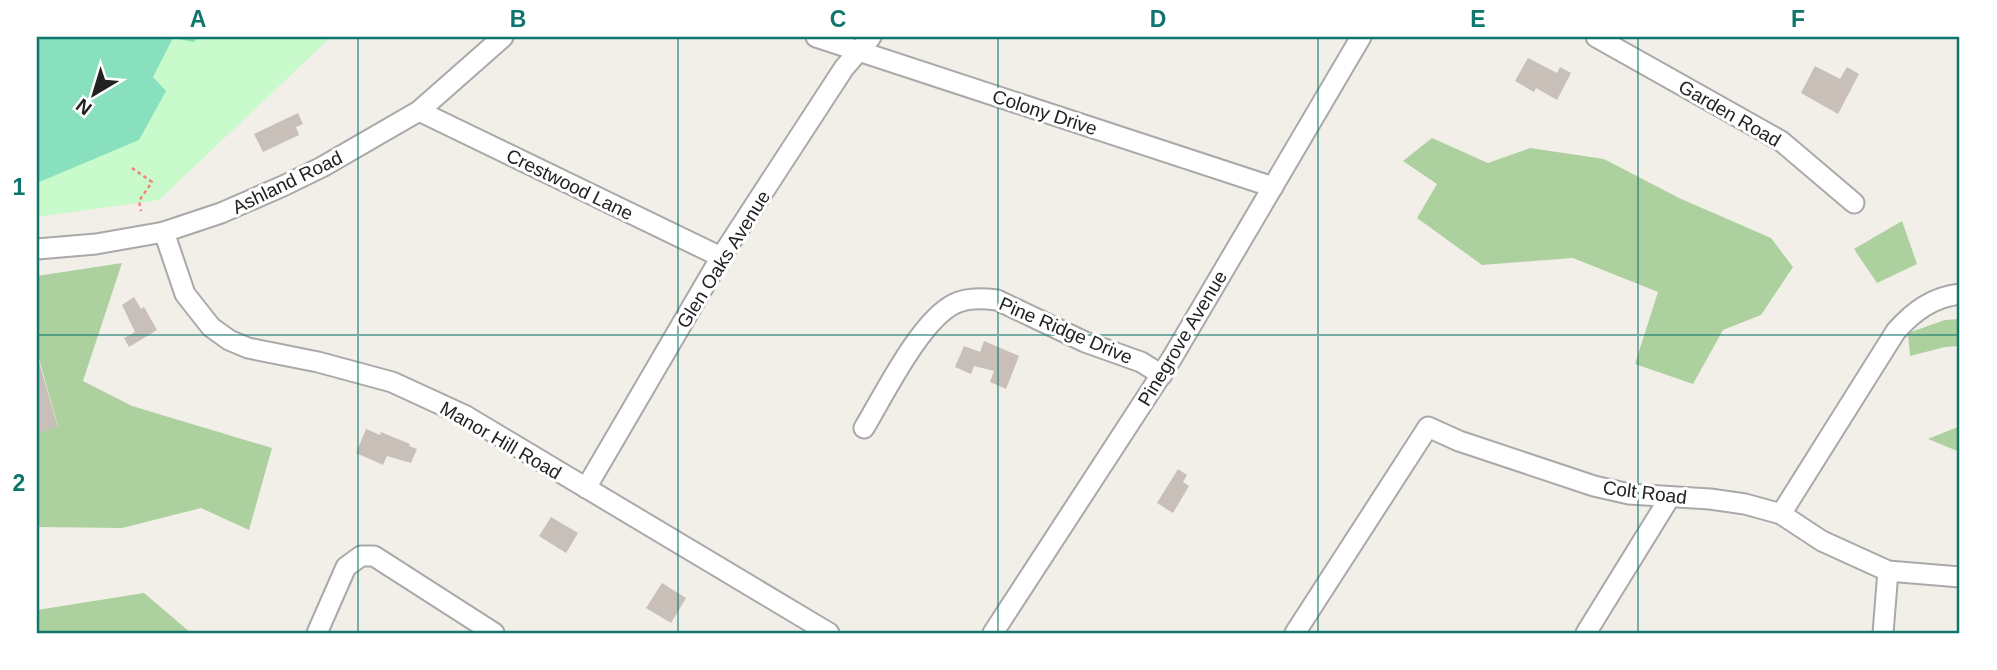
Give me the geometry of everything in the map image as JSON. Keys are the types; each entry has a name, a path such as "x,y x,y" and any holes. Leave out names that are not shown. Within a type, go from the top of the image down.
{"street":[{"name":"Ashland Road","path":"37,249 96,244 164,232 221,213 283,186 322,167 419,111 503,37"},
{"name":"Colony Drive","path":"817,37 865,44 1273,187"},
{"name":"Pinegrove Avenue","path":"993,633 1161,375 1361,37"},
{"name":"Garden Road","path":"1596,37 1781,141 1854,203"},
{"name":"Glen Oaks Avenue","path":"586,488 721,257 844,68 865,44"},
{"name":"Crestwood Lane","path":"419,111 721,257"},
{"name":"Manor Hill Road","path":"164,232 185,294 211,327 229,340 248,348 318,362 391,382 466,415 829,633"},
{"path":"1781,514 1896,331 1908,317 1932,301 1960,294"},
{"name":"Pine Ridge Drive","path":"864,428 919,339 942,312 963,301 982,298 997,300 1085,341 1141,362 1161,375"},
{"name":"Colt Road","path":"1295,633 1428,427 1459,441 1594,486 1629,494 1745,504 1781,514 1822,541 1888,571 1960,577"},
{"path":"1586,633 1670,497"},
{"path":"317,633 346,567 361,555 374,556 494,633"},
{"path":"1883,633 1888,571"}],"path":[{"path":"132,168 152,182 139,201 141,211"}],"green space":[{"path":"37,37 331,37 159,200 37,217"},
{"path":"37,37 197,37 194,42 173,38 153,77 166,91 139,140 37,183"},
{"path":"1432,138 1488,163 1530,148 1604,159 1679,198 1771,238 1793,267 1761,315 1723,330 1693,384 1635,364 1658,292 1573,258 1482,265 1417,218 1437,184 1403,161"},
{"path":"1902,221 1917,264 1877,283 1854,249"},
{"path":"122,263 83,381 132,406 272,448 249,530 201,508 122,528 37,527 37,433 58,426 37,352 37,276"},
{"path":"1960,319 1960,346 1910,356 1908,333 1945,320"},
{"path":"1960,426 1960,452 1928,439"},
{"path":"144,593 191,633 37,633 37,610"}],"building":[{"path":"1528,58 1557,73 1560,67 1571,73 1557,100 1536,88 1534,92 1515,81"},
{"path":"1815,66 1840,79 1847,67 1859,74 1838,114 1801,93"},
{"path":"298,113 303,124 296,127 299,135 263,152 254,134"},
{"path":"134,297 141,309 144,307 157,330 129,347 124,338 135,332 122,305"},
{"path":"984,341 1019,356 1006,389 990,382 994,371 974,366 971,374 955,367 964,346 980,352"},
{"path":"37,355 58,427 37,433"},
{"path":"366,429 380,435 381,432 417,449 411,463 387,456 383,465 356,453"},
{"path":"1178,469 1187,475 1183,482 1189,486 1173,513 1157,503"},
{"path":"551,517 578,533 566,553 539,536"},
{"path":"662,583 686,598 671,623 646,608"}]}
